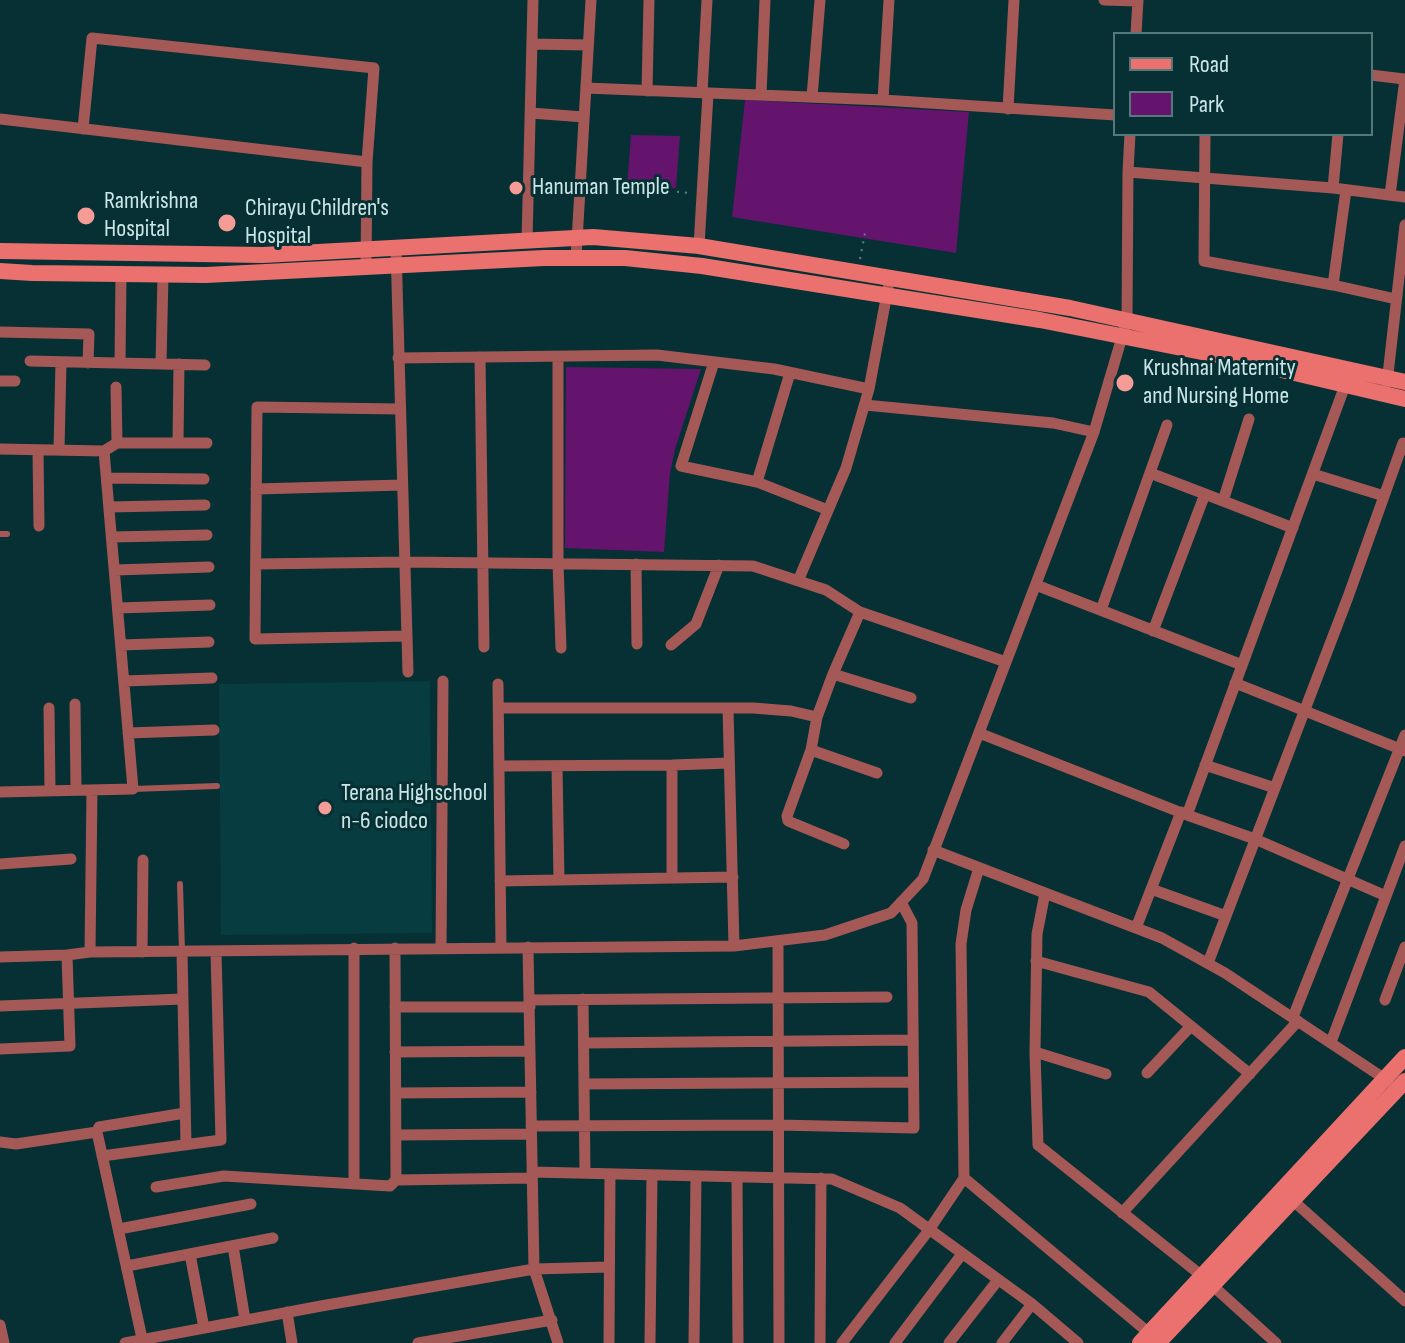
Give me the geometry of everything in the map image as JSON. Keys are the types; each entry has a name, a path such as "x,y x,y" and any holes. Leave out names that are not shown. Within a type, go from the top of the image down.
{"street":[{"path":"527,241 533,0"},
{"path":"576,258 591,0"},
{"path":"647,91 649,0"},
{"path":"699,246 707,0"},
{"path":"761,95 765,0"},
{"path":"812,97 820,0"},
{"path":"883,100 889,0"},
{"path":"1008,109 1014,0"},
{"path":"1104,0 1138,0 1136,32"},
{"path":"83,129 92,38 374,68 367,162 366,268"},
{"path":"532,44 588,45"},
{"path":"1373,75 1405,79 1390,195"},
{"path":"586,88 883,100 1113,115"},
{"path":"531,113 584,117"},
{"path":"0,119 367,162"},
{"path":"0,957 90,952 354,948 734,946 825,935 891,913 923,879 1094,432 1125,328 1130,136"},
{"path":"1205,136 1204,261 1396,299"},
{"path":"1333,188 1338,136"},
{"path":"1128,172 1333,188 1405,197"},
{"path":"1333,285 1346,190"},
{"path":"1386,386 1405,225"},
{"path":"0,251 263,255 593,237 699,246 890,277 1070,308 1125,328"},
{"path":"396,248 408,672"},
{"path":"0,271 206,275 625,258 702,266 1040,320 1125,328 1386,386 1405,399"},
{"path":"120,363 121,274"},
{"path":"161,364 163,275"},
{"path":"798,581 846,468 869,389 890,277"},
{"path":"0,332 89,334 88,363"},
{"path":"398,358 657,355 790,373 869,389"},
{"path":"480,357 484,647"},
{"path":"558,357 561,648"},
{"path":"30,361 205,365"},
{"path":"59,450 61,362"},
{"path":"714,362 681,466 757,482 828,510"},
{"path":"178,443 179,364"},
{"path":"757,482 790,373"},
{"path":"1136,928 1205,765 1348,377"},
{"path":"0,381 15,381"},
{"path":"1386,386 1405,382"},
{"path":"116,387 117,443"},
{"path":"865,405 1053,423 1094,432"},
{"path":"400,409 257,407 255,639 407,636"},
{"path":"1223,501 1249,419"},
{"path":"1101,610 1167,425"},
{"path":"0,449 104,451 117,443 207,443"},
{"path":"1208,963 1403,443"},
{"path":"38,450 39,526"},
{"path":"0,792 133,789 104,451"},
{"path":"1150,473 1293,528"},
{"path":"1313,474 1384,496"},
{"path":"107,478 204,479"},
{"path":"256,489 402,485"},
{"path":"1153,631 1205,494"},
{"path":"109,507 205,505"},
{"path":"112,537 207,535"},
{"path":"256,564 405,562 753,566 826,590 860,612 1006,662"},
{"path":"636,564 637,644"},
{"path":"671,645 696,624 719,565"},
{"path":"115,570 209,567"},
{"path":"1036,585 1242,665"},
{"path":"118,608 210,605"},
{"path":"844,844 788,821 788,810 811,750 817,717 860,612"},
{"path":"121,645 209,642"},
{"path":"833,674 911,698"},
{"path":"124,681 212,678"},
{"path":"441,948 443,681"},
{"path":"1235,683 1402,750"},
{"path":"498,684 501,947"},
{"path":"75,704 76,790"},
{"path":"49,708 50,791"},
{"path":"500,708 753,708 817,717"},
{"path":"728,708 734,946"},
{"path":"128,733 214,730"},
{"path":"979,733 1255,839 1386,896"},
{"path":"1122,1213 1250,1074 1295,1019 1402,750 1405,735"},
{"path":"811,750 877,773"},
{"path":"499,766 729,763"},
{"path":"672,765 672,878"},
{"path":"1205,765 1275,788"},
{"path":"557,766 559,880"},
{"path":"90,952 92,790"},
{"path":"1331,1042 1405,846"},
{"path":"933,850 1162,938 1208,963 1396,1083"},
{"path":"0,864 71,859"},
{"path":"142,952 143,860"},
{"path":"842,1343 929,1230 964,1178 961,944 966,910 979,868"},
{"path":"500,881 733,877"},
{"path":"1151,889 1226,916"},
{"path":"1045,893 1037,934 1036,961 1038,1145 1208,1280 1276,1343"},
{"path":"396,1135 584,1125 914,1128 912,923 901,902"},
{"path":"778,941 779,1343"},
{"path":"528,947 534,1269 558,1343"},
{"path":"1385,1000 1405,947"},
{"path":"354,948 354,1184"},
{"path":"395,948 396,1180"},
{"path":"182,952 186,1145"},
{"path":"102,1156 221,1140 216,952"},
{"path":"0,1049 70,1046 67,955"},
{"path":"1036,961 1149,992 1250,1074"},
{"path":"395,1007 583,999 887,997"},
{"path":"0,1006 183,999"},
{"path":"583,999 585,1173"},
{"path":"1147,1073 1191,1026"},
{"path":"584,1043 913,1040"},
{"path":"395,1052 530,1051"},
{"path":"1035,1052 1106,1074"},
{"path":"964,1178 1149,1340 1396,1083 1405,1057"},
{"path":"584,1084 913,1082"},
{"path":"396,1093 531,1092"},
{"path":"143,1341 97,1132 99,1127 185,1113"},
{"path":"0,1142 16,1144 97,1132"},
{"path":"156,1187 224,1176 390,1186 396,1180 585,1173 832,1179 900,1208 1032,1304 1062,1338 1078,1343"},
{"path":"609,1343 610,1174"},
{"path":"650,1343 652,1175"},
{"path":"694,1343 696,1176"},
{"path":"737,1177 738,1343"},
{"path":"820,1343 821,1178"},
{"path":"1287,1196 1405,1301"},
{"path":"119,1229 251,1204"},
{"path":"127,1266 273,1238"},
{"path":"233,1246 245,1320"},
{"path":"190,1254 204,1328"},
{"path":"895,1343 962,1254"},
{"path":"125,1343 534,1269 609,1267"},
{"path":"949,1343 998,1280"},
{"path":"1002,1343 1032,1304"},
{"path":"287,1312 292,1343"},
{"path":"418,1343 552,1320"},
{"path":"0,1325 4,1343"}],"lane":[{"path":"133,789 217,786"},
{"path":"180,884 182,952"}],"path":[{"path":"669,191 702,195"},
{"path":"858,272 865,233"}],"shaded area":[{"name":"Terana Highschool n-6 ciodco","path":"430,681 432,933 221,935 219,684"}],"green space":[{"path":"745,100 969,112 956,253 732,217"},
{"path":"631,135 680,136 676,188 627,186"},
{"path":"566,367 701,369 670,473 664,552 565,548"}],"place":[{"name":"Hanuman Temple","path":"516,188"},
{"name":"Ramkrishna Hospital","path":"86,216"},
{"name":"Chirayu Children's Hospital","path":"227,223"},
{"name":"Krushnai Maternity and Nursing Home","path":"1125,383"},
{"name":"Terana Highschool n-6 ciodco","path":"325,808"}]}
